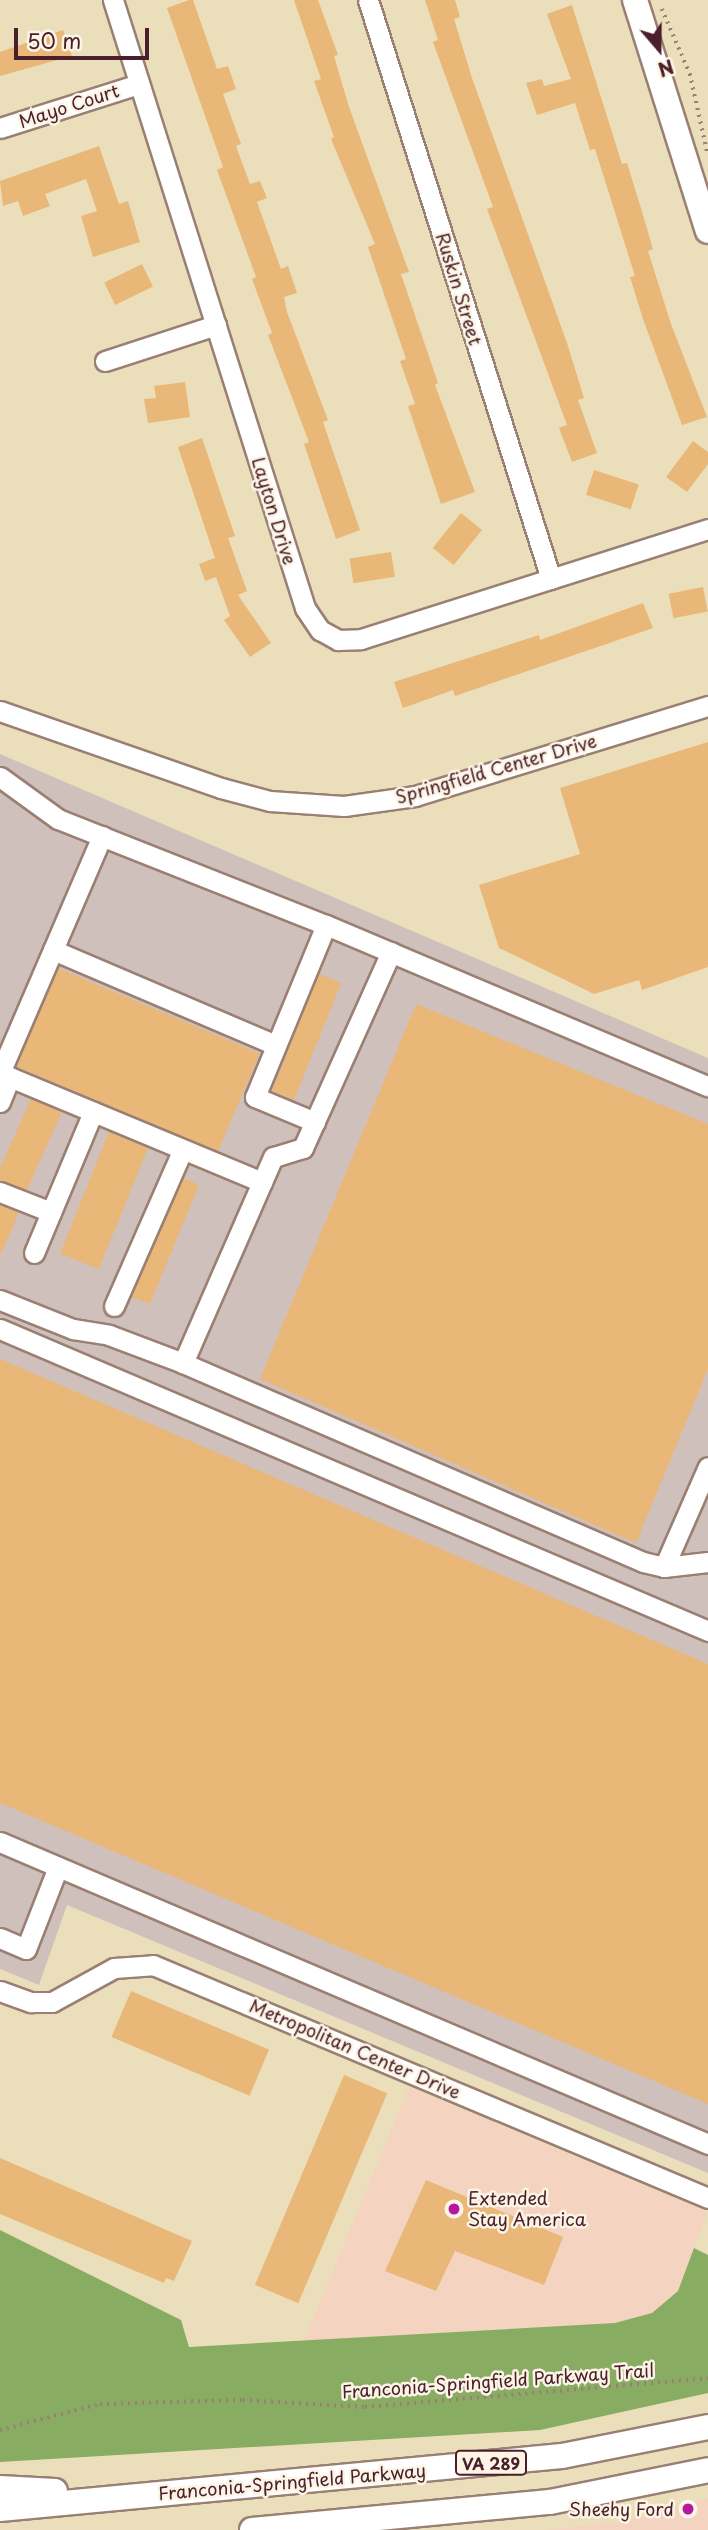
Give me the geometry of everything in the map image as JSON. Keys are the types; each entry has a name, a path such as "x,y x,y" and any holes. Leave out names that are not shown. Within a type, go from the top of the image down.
{"main road":[{"path":"635,0 708,231"},
{"name":"Franconia-Springfield Parkway","path":"0,2509 562,2456 708,2427"},
{"path":"252,2530 550,2502 708,2470"},
{"path":"0,2488 144,2496"}],"street":[{"name":"Layton Drive","path":"113,0 305,608 320,630 338,640 360,639 708,529"},
{"name":"Ruskin Street","path":"368,0 551,579"},
{"name":"Mayo Court","path":"0,128 139,84"},
{"path":"106,361 215,324"},
{"name":"Springfield Center Drive","path":"0,711 221,788 270,801 344,806 415,796 708,706"},
{"path":"0,777 58,819 326,925 708,1086"},
{"path":"102,836 0,1073 262,1182"},
{"path":"315,1122 255,1097 326,925"},
{"path":"53,950 276,1045"},
{"path":"183,1363 273,1157 303,1148 391,952"},
{"path":"0,1102 10,1077"},
{"path":"34,1253 93,1112"},
{"path":"114,1306 183,1149"},
{"path":"0,1192 51,1212"},
{"path":"0,1300 74,1329 109,1335 183,1363 630,1557 664,1567 708,1562"},
{"path":"0,1329 708,1631"},
{"path":"664,1567 708,1466"},
{"path":"0,1842 708,2144"},
{"path":"0,1938 26,1949 58,1867"},
{"name":"Metropolitan Center Drive","path":"0,1991 31,2002 52,2002 114,1968 153,1965 708,2198"}],"path":[{"path":"659,0 690,74 708,155"},
{"name":"Franconia-Springfield Parkway Trail","path":"0,2430 100,2404 243,2400 365,2407 708,2378"}],"shaded area":[{"path":"0,754 708,1058 708,2173 67,1905 39,1985 0,1969"},
{"path":"409,2087 708,2212 678,2291 652,2313 615,2323 304,2341"},
{"name":"Sheehy Ford","path":"708,2498 708,2530 545,2530 626,2521"}],"green space":[{"path":"0,2230 181,2320 189,2347 615,2323 652,2313 678,2291 694,2248 708,2255 708,2393 540,2430 0,2462"}],"building":[{"path":"193,0 217,69 228,66 236,89 223,94 241,144 236,146 250,184 260,181 267,198 257,202 281,269 288,266 297,293 284,297 287,312 328,420 323,422 360,530 336,539 304,444 309,442 268,335 272,333 252,279 256,277 217,170 223,167 167,8"},
{"path":"294,0 318,0 338,55 334,56 349,107 409,272 401,274 438,383 435,385 475,492 441,504 408,406 415,404 400,361 406,359 368,247 375,244 331,139 334,137 314,81 321,79"},
{"path":"425,0 455,0 460,17 454,19 472,78 567,343 584,398 578,400 597,453 572,462 559,428 567,425 487,209 493,207 433,42 438,40"},
{"path":"572,5 622,164 627,163 653,249 648,251 671,324 707,417 682,425 643,319 630,277 635,276 595,149 590,150 575,103 537,115 526,83 542,79 544,86 571,79 547,14"},
{"path":"63,30 72,56 0,76 0,52"},
{"path":"99,146 119,204 128,201 140,242 93,257 81,216 97,211 86,179 45,194 50,206 23,216 18,201 3,206 0,181"},
{"path":"142,264 153,286 115,305 104,282"},
{"path":"185,382 190,417 148,423 144,399 156,398 154,386"},
{"path":"202,438 235,536 228,538 247,591 238,595 271,643 250,657 224,620 230,616 216,577 205,581 199,564 215,558 178,447"},
{"path":"693,441 708,452 708,464 687,492 666,477"},
{"path":"594,470 639,485 631,509 586,495"},
{"path":"461,513 482,530 454,565 433,548"},
{"path":"391,552 395,577 353,583 350,559"},
{"path":"703,587 708,612 673,618 669,594"},
{"path":"643,603 653,628 455,696 453,690 403,708 394,682 539,635 540,640"},
{"path":"708,742 708,967 642,990 639,980 594,994 499,948 479,885 580,854 560,788"},
{"path":"58,968 260,1054 218,1152 16,1066"},
{"path":"319,974 341,983 294,1100 272,1091"},
{"path":"416,1004 708,1124 708,1369 636,1543 260,1379"},
{"path":"31,1099 62,1112 27,1190 0,1180 0,1168"},
{"path":"109,1132 148,1148 99,1269 60,1253"},
{"path":"183,1178 199,1185 150,1304 131,1297"},
{"path":"0,1205 19,1213 0,1256"},
{"path":"0,1359 708,1664 708,2104 0,1803"},
{"path":"131,1991 269,2050 250,2096 111,2037"},
{"path":"344,2075 387,2093 298,2303 255,2285"},
{"path":"0,2158 192,2241 174,2281 166,2278 164,2283 0,2214"},
{"name":"Extended Stay America","path":"426,2180 563,2237 544,2285 455,2251 436,2291 385,2271"}],"place":[{"name":"Extended Stay America","path":"454,2209"},
{"name":"Sheehy Ford","path":"688,2509"}]}
